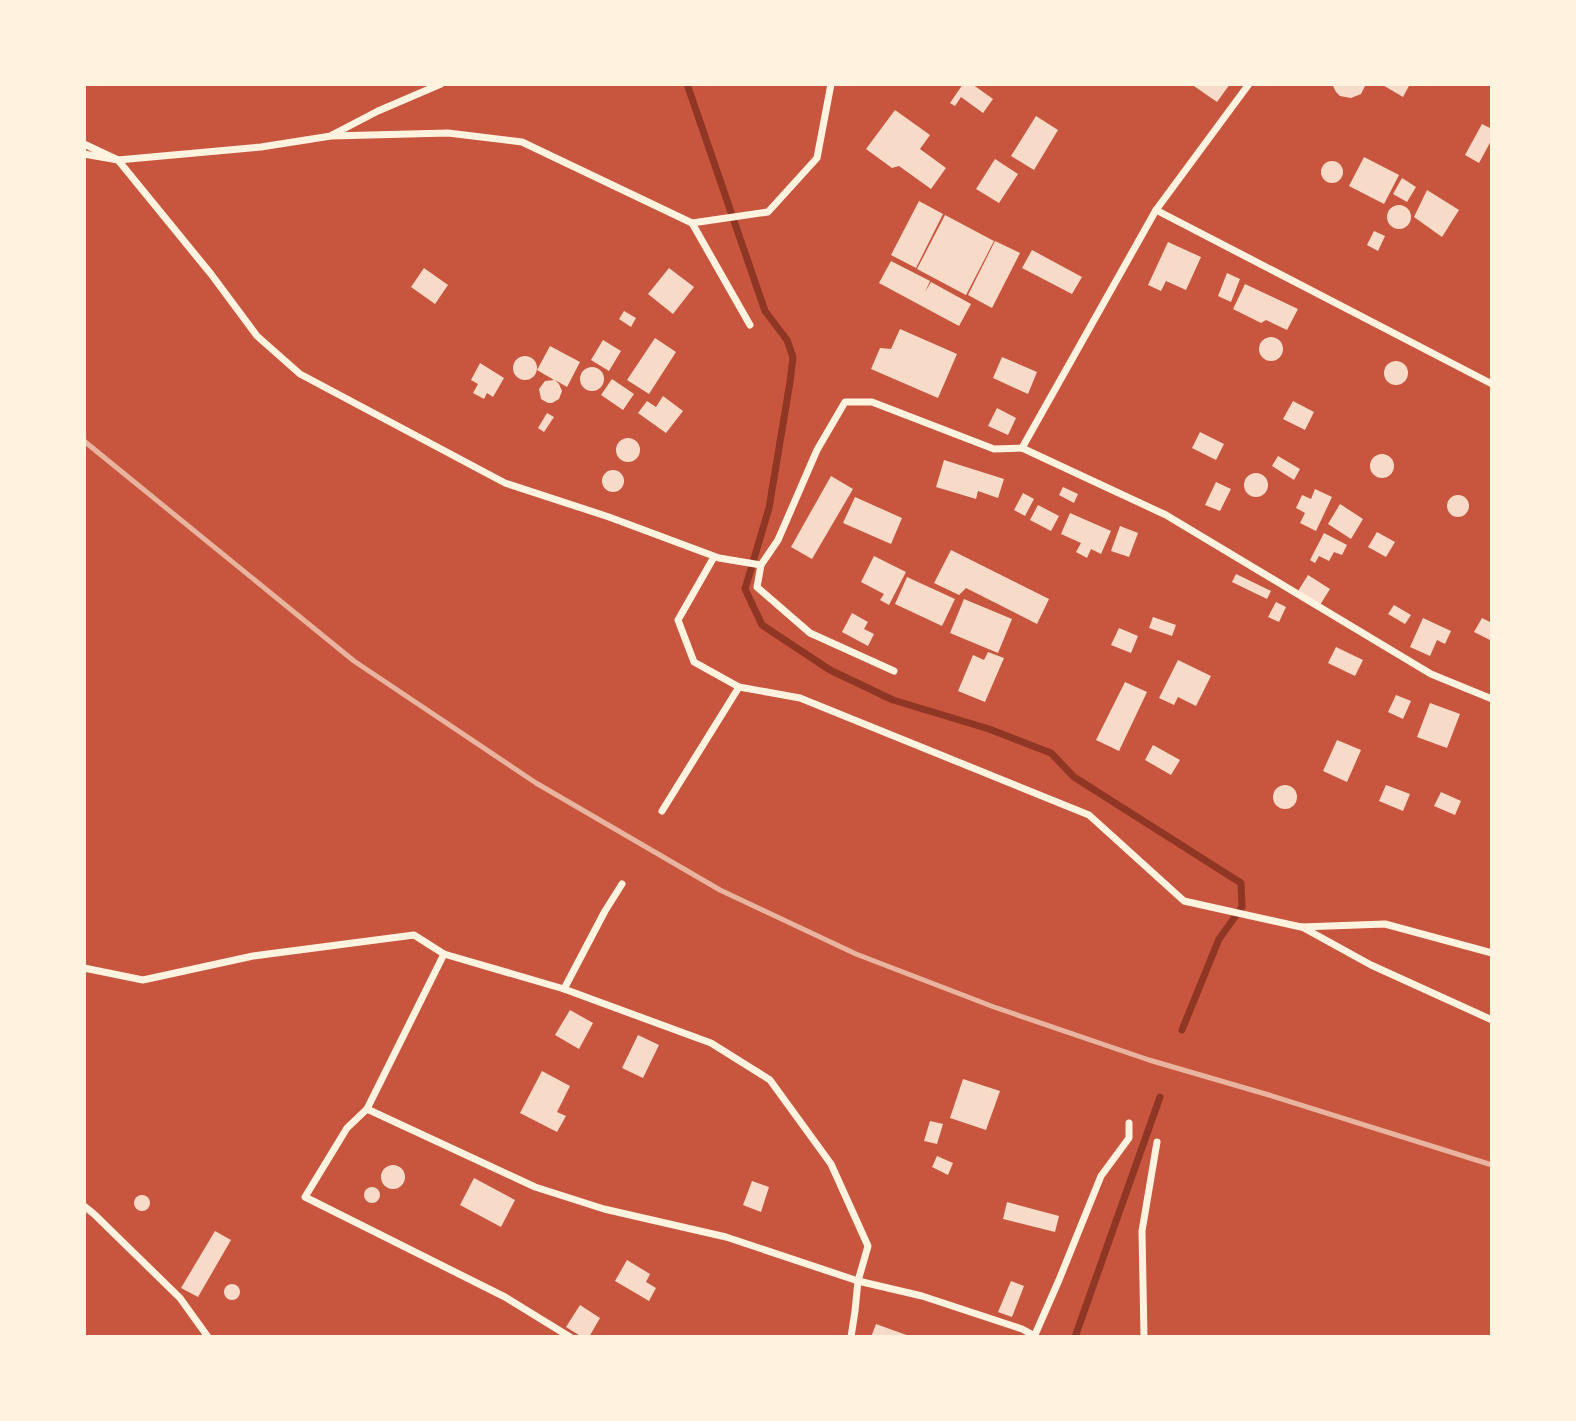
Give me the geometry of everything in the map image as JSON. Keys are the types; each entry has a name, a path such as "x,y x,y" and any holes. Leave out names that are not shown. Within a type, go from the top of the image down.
{"street":[{"path":"331,136 378,111 441,84"},
{"path":"692,223 768,212 817,158 831,84"},
{"path":"1021,448 1156,210 1249,84"},
{"path":"84,154 118,160 261,147 331,136 448,133 522,142 692,223 750,325"},
{"path":"84,144 118,160 211,274 257,336 299,374 505,483 609,517 714,556 760,565"},
{"path":"1156,210 1492,384"},
{"path":"894,671 810,633 757,587 760,565 778,540 817,450 845,402 873,402 994,449 1021,448 1166,515 1431,674 1492,699"},
{"path":"714,556 678,620 694,662 739,687 800,698 1089,816 1184,901 1301,927 1385,924 1492,953"},
{"path":"662,811 739,687"},
{"path":"564,989 622,884"},
{"path":"1301,927 1371,965 1492,1020"},
{"path":"84,968 143,980 253,956 414,935 444,954 564,989 711,1043 770,1080 831,1164 868,1246 858,1281 851,1337"},
{"path":"444,954 366,1109 347,1128 305,1197 505,1297 570,1337"},
{"path":"366,1109 535,1187 604,1209 726,1237 858,1281 922,1296 1022,1329 1034,1337 1101,1175 1129,1138 1129,1123"},
{"path":"1144,1337 1142,1231 1157,1142"},
{"path":"84,1206 180,1298 208,1337"}],"building":[{"path":"963,84 972,84 993,99 983,113 961,97 955,106 950,103"},
{"path":"1191,84 1230,84 1217,102"},
{"path":"1332,84 1366,84 1361,94 1351,98 1340,96"},
{"path":"1381,84 1410,84 1403,97"},
{"path":"895,110 930,135 920,149 946,168 931,189 899,166 892,168 866,149"},
{"path":"1036,116 1058,130 1034,170 1011,156"},
{"path":"1482,124 1492,129 1492,139 1479,163 1465,155"},
{"path":"1364,157 1399,175 1384,204 1349,186"},
{"path":"995,159 1018,174 999,203 976,189"},
{"path":"1328,161 1336,161 1343,168 1343,176 1336,183 1328,183 1321,176 1321,168"},
{"path":"1402,178 1416,187 1407,202 1393,194"},
{"path":"1427,190 1459,210 1442,237 1414,217"},
{"path":"919,201 943,214 916,268 891,255"},
{"path":"1399,205 1407,209 1411,217 1407,225 1399,229 1391,225 1387,217 1391,209"},
{"path":"945,215 994,241 966,295 917,269"},
{"path":"1374,231 1385,236 1378,251 1367,245"},
{"path":"995,241 1020,253 992,308 968,295"},
{"path":"1168,242 1201,257 1186,290 1166,281 1161,291 1148,285"},
{"path":"1032,250 1082,277 1072,294 1022,268"},
{"path":"891,261 930,281 925,292 931,282 971,304 959,326 879,283"},
{"path":"424,268 448,285 435,304 411,287"},
{"path":"669,268 694,287 673,314 648,294"},
{"path":"1227,273 1240,279 1231,302 1218,296"},
{"path":"1245,284 1298,309 1287,330 1266,320 1261,323 1233,309"},
{"path":"624,311 636,318 631,327 619,319"},
{"path":"900,329 957,354 938,398 871,369 880,348 891,349"},
{"path":"1271,337 1279,341 1283,349 1279,357 1271,361 1263,357 1259,349 1263,341"},
{"path":"655,338 676,352 649,394 627,380"},
{"path":"603,340 621,351 609,371 591,360"},
{"path":"550,346 580,362 567,387 555,380 562,391 559,399 548,403 541,399 539,389 545,381 554,380 537,370"},
{"path":"525,356 533,360 537,368 533,376 525,380 517,376 513,368 517,360"},
{"path":"1002,357 1037,372 1028,394 993,378"},
{"path":"1396,361 1404,365 1408,373 1404,381 1396,385 1388,381 1384,373 1388,365"},
{"path":"480,363 504,378 493,397 487,393 484,399 473,393 478,384 471,380"},
{"path":"592,367 600,371 604,379 600,387 592,391 584,387 580,379 584,371"},
{"path":"612,379 634,394 623,410 601,395"},
{"path":"663,396 683,411 666,433 638,413 647,401 656,407"},
{"path":"1293,401 1314,412 1305,430 1283,419"},
{"path":"997,408 1016,418 1008,435 988,426"},
{"path":"547,413 554,417 544,432 538,428"},
{"path":"1200,432 1224,444 1216,460 1192,448"},
{"path":"628,438 636,442 640,450 636,458 628,462 620,458 616,450 620,442"},
{"path":"1382,454 1390,458 1394,466 1390,474 1382,478 1374,474 1370,466 1374,458"},
{"path":"1278,456 1300,469 1294,480 1272,466"},
{"path":"944,460 1004,479 998,498 978,491 976,499 936,487"},
{"path":"609,470 617,470 624,477 624,485 617,492 609,492 602,485 602,477"},
{"path":"1256,473 1264,477 1268,485 1264,493 1256,497 1248,493 1244,485 1248,477"},
{"path":"831,476 853,489 812,559 791,547"},
{"path":"1216,482 1231,489 1220,511 1205,505"},
{"path":"1063,487 1078,494 1074,503 1059,495"},
{"path":"1315,489 1332,497 1316,531 1300,523 1305,513 1296,508 1302,495 1311,499"},
{"path":"1023,493 1034,499 1025,516 1014,510"},
{"path":"1454,495 1462,495 1469,502 1469,510 1462,517 1454,517 1447,510 1447,502"},
{"path":"855,497 902,518 891,544 843,523"},
{"path":"1340,504 1363,519 1351,539 1328,524"},
{"path":"1038,505 1059,516 1051,531 1030,520"},
{"path":"1070,513 1111,531 1101,554 1091,549 1087,558 1076,552 1081,543 1061,534"},
{"path":"1120,526 1138,533 1129,557 1111,551"},
{"path":"1377,532 1395,542 1386,557 1368,547"},
{"path":"1324,533 1347,545 1342,555 1334,552 1329,561 1319,556 1315,563 1310,560"},
{"path":"951,550 1049,599 1037,624 966,588 959,595 934,583"},
{"path":"874,556 906,572 889,605 880,600 884,594 861,582"},
{"path":"1236,574 1271,591 1267,599 1232,582"},
{"path":"1308,575 1330,589 1320,605 1298,591"},
{"path":"907,577 955,599 942,626 895,604"},
{"path":"964,599 1012,619 998,653 950,633"},
{"path":"1276,602 1286,607 1279,622 1268,617"},
{"path":"1394,605 1411,615 1405,624 1388,614"},
{"path":"852,613 868,622 864,629 874,634 868,646 842,632"},
{"path":"1153,617 1176,625 1172,636 1149,628"},
{"path":"1423,618 1451,631 1445,644 1437,640 1430,656 1410,647"},
{"path":"1482,618 1492,623 1492,641 1474,632"},
{"path":"1119,628 1138,636 1131,653 1111,645"},
{"path":"1336,647 1363,660 1355,676 1328,663"},
{"path":"988,652 1004,658 985,702 958,691 973,655 984,660"},
{"path":"1178,660 1211,676 1196,706 1178,697 1174,705 1159,698"},
{"path":"1125,682 1147,692 1119,751 1096,740"},
{"path":"1396,695 1411,701 1403,719 1388,712"},
{"path":"1430,703 1460,714 1447,748 1417,737"},
{"path":"1337,740 1361,750 1347,782 1323,771"},
{"path":"1153,745 1180,760 1171,775 1145,760"},
{"path":"1285,785 1293,789 1297,797 1293,805 1285,809 1277,805 1273,797 1277,789"},
{"path":"1386,785 1410,794 1403,811 1379,801"},
{"path":"1441,792 1461,801 1455,815 1434,806"},
{"path":"570,1010 593,1023 579,1049 555,1035"},
{"path":"638,1035 659,1045 643,1078 622,1068"},
{"path":"542,1071 570,1086 557,1112 566,1116 557,1132 520,1113"},
{"path":"963,1079 1000,1091 986,1130 950,1118"},
{"path":"930,1121 943,1124 937,1144 924,1141"},
{"path":"937,1156 953,1163 948,1175 932,1167"},
{"path":"393,1165 401,1169 405,1177 401,1185 393,1189 385,1185 381,1177 385,1169"},
{"path":"474,1178 515,1200 501,1227 460,1205"},
{"path":"752,1181 769,1187 761,1212 743,1205"},
{"path":"372,1187 378,1189 378,1201 372,1203 366,1201 364,1195 366,1189"},
{"path":"142,1195 148,1197 148,1209 142,1211 136,1209 134,1203 136,1197"},
{"path":"1007,1202 1059,1216 1055,1232 1003,1219"},
{"path":"215,1231 231,1240 198,1297 181,1288"},
{"path":"627,1260 650,1274 646,1282 656,1288 649,1301 615,1281"},
{"path":"1011,1281 1024,1286 1012,1317 998,1312"},
{"path":"232,1284 238,1286 238,1298 232,1300 226,1298 224,1292 226,1286"},
{"path":"580,1305 600,1318 589,1337 582,1337 566,1327"},
{"path":"876,1324 912,1337 871,1337"}],"waterway":[{"path":"687,84 765,311 787,340 793,357 769,508 745,589 762,625 830,670 893,700 989,729 1051,753 1074,777 1241,883 1242,907 1219,939 1182,1030"},
{"path":"1075,1337 1160,1097"}],"railway":[{"path":"84,441 354,661 536,783 720,890 856,954 994,1007 1149,1060 1492,1165"}]}
